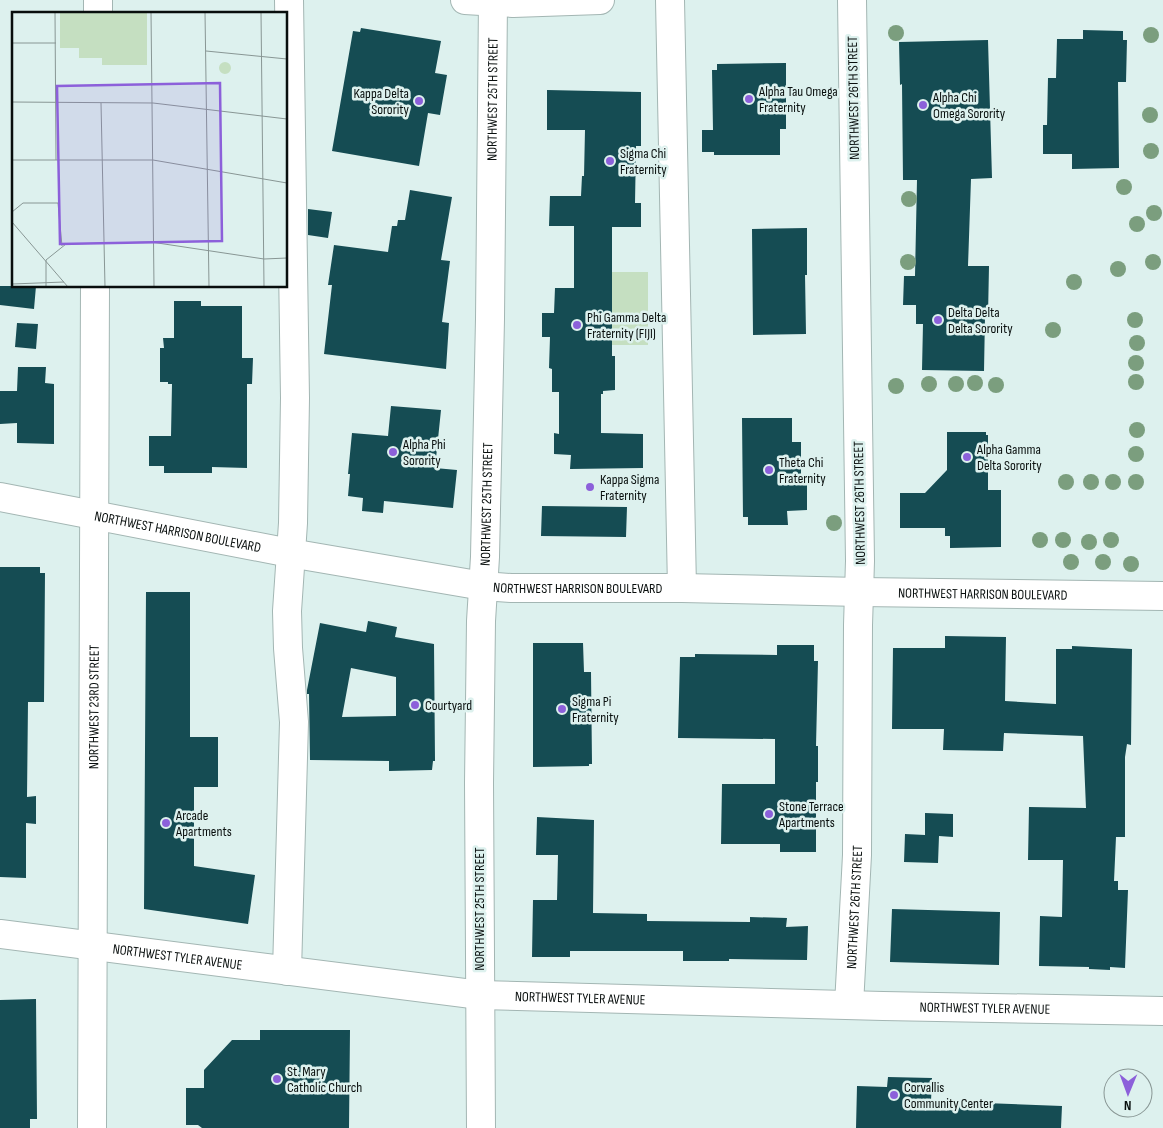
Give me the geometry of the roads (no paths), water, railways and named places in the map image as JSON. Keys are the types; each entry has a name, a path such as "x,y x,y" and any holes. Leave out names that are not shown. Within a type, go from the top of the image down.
{"street":[{"path":"287,971 294,722 287,611 293,523 295,398 289,0"},
{"path":"465,0 600,0"},
{"path":"670,0 682,588"},
{"name":"NORTHWEST 26TH STREET","path":"849,1005 857,855 858,625 860,592 852,0"},
{"name":"NORTHWEST 25TH STREET","path":"481,1128 478,783 481,621 486,547 493,1"},
{"name":"NORTHWEST 23RD STREET","path":"92,1128 94,288"},
{"name":"NORTHWEST HARRISON BOULEVARD","path":"0,497 290,553 483,586 511,588 682,588 1163,596"},
{"name":"NORTHWEST TYLER AVENUE","path":"0,934 480,995 1163,1011"}],"place":[{"name":"Alpha Tau Omega Fraternity","path":"749,99"},
{"name":"Kappa Delta Sorority","path":"419,101"},
{"name":"Alpha Chi Omega Sorority","path":"923,105"},
{"name":"Sigma Chi Fraternity","path":"610,161"},
{"name":"Delta Delta Delta Sorority","path":"938,320"},
{"name":"Phi Gamma Delta Fraternity (FIJI)","path":"577,325"},
{"name":"Alpha Phi Sorority","path":"393,452"},
{"name":"Alpha Gamma Delta Sorority","path":"967,457"},
{"name":"Theta Chi Fraternity","path":"769,470"},
{"name":"Kappa Sigma Fraternity","path":"590,487"},
{"name":"Courtyard","path":"415,705"},
{"name":"Sigma Pi Fraternity","path":"562,709"},
{"name":"Stone Terrace Apartments","path":"769,814"},
{"name":"Arcade Apartments","path":"166,823"},
{"name":"St. Mary Catholic Church","path":"277,1079"},
{"name":"Corvallis Community Center","path":"894,1095"}]}
